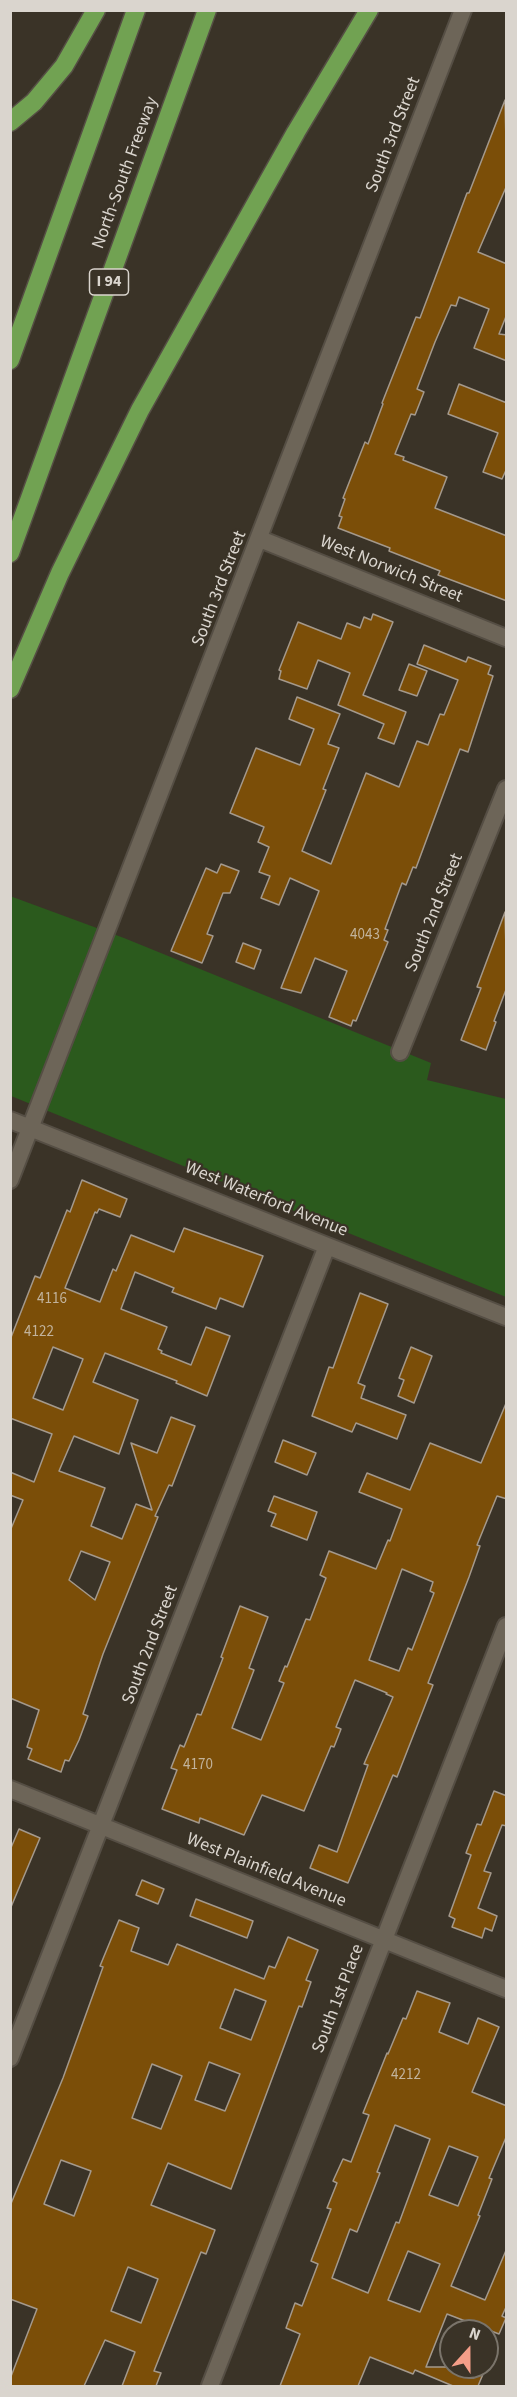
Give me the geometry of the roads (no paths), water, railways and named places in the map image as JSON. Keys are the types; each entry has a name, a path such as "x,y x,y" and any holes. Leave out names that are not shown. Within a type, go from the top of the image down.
{"highway":[{"path":"10,122 34,102 64,66 86,32 96,10"},
{"path":"10,360 136,10"},
{"name":"North-South Freeway","path":"10,553 207,10"},
{"path":"10,689 65,562 140,410 291,142 369,10"}],"street":[{"name":"South 3rd Street","path":"10,1180 463,10"},
{"name":"West Norwich Street","path":"260,539 507,638"},
{"name":"South 2nd Street","path":"400,1052 507,789"},
{"name":"West Waterford Avenue","path":"10,1120 507,1317"},
{"name":"South 2nd Street","path":"10,2058 327,1246"},
{"name":"South 1st Place","path":"210,2386 507,1626"},
{"name":"West Plainfield Avenue","path":"10,1789 507,1989"}]}
